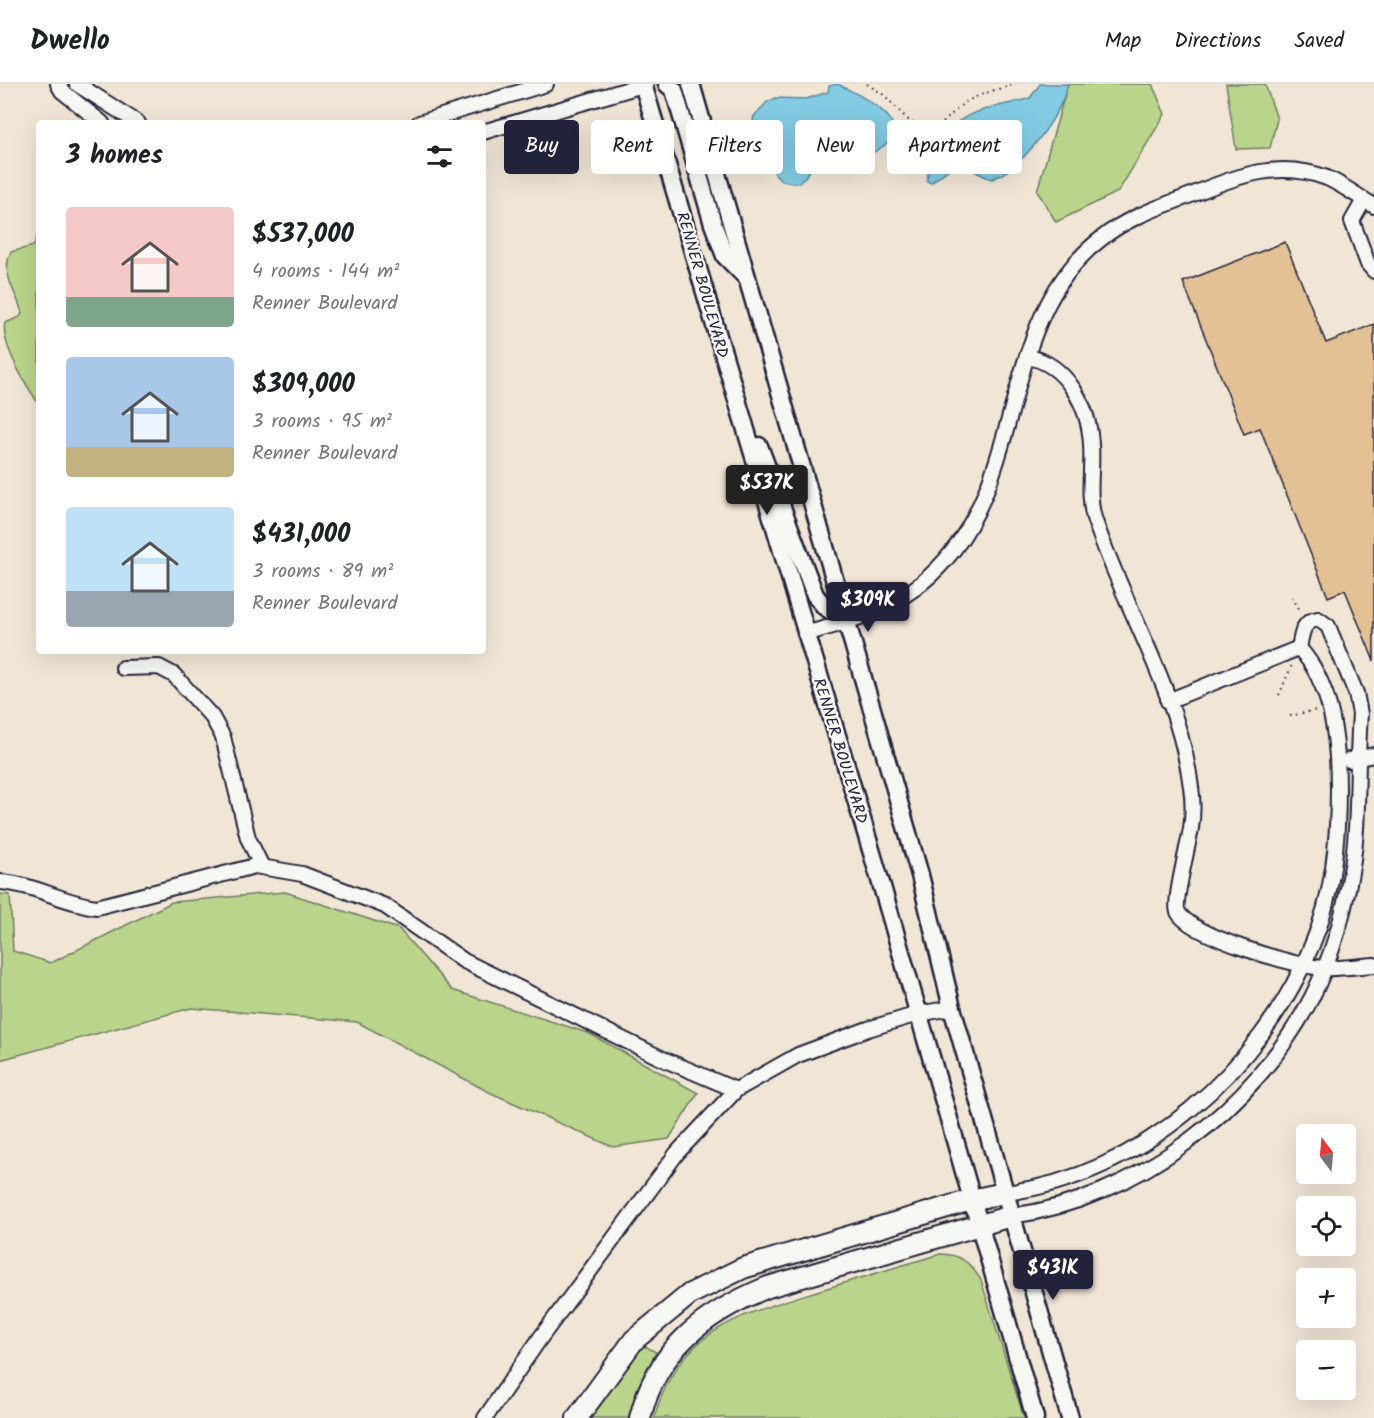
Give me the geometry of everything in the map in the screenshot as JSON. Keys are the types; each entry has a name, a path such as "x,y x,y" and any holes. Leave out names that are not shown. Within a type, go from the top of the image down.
{"highway":[{"path":"577,1418 634,1340 690,1294 743,1268 971,1200 1004,1193"},
{"path":"640,1418 653,1381 670,1354 693,1328 711,1315 768,1287 1011,1216"}],"main road":[{"name":"RENNER BOULEVARD","path":"644,84 1035,1418"},
{"path":"667,84 674,90 712,224 725,256 747,277"},
{"path":"691,84 920,875 952,1008 1070,1418"},
{"path":"729,376 765,458 815,595 825,607 847,622"}],"street":[{"path":"58,84 62,91 98,120"},
{"path":"77,84 133,120"},
{"path":"429,120 546,84"},
{"path":"486,131 644,84"},
{"path":"804,634 847,622 896,603 924,583 952,551 979,510 997,466 1041,313 1056,285 1078,258 1103,236 1131,219 1252,172 1277,169 1306,171 1329,179 1369,203 1352,221 1368,264 1374,271"},
{"path":"1028,357 1043,360 1055,367 1067,380 1081,404 1090,437 1089,486 1094,518 1179,728 1192,790 1192,825 1185,866 1175,903 1177,911 1190,925 1213,936 1303,965 1324,968 1374,965"},
{"path":"1011,1216 1041,1212 1098,1192 1179,1147 1214,1120 1262,1073 1312,997 1340,921 1351,871 1356,822 1360,714 1356,693 1328,626 1318,619 1307,623 1299,648"},
{"path":"1168,701 1299,648"},
{"path":"1004,1193 1035,1189 1090,1171 1168,1127 1209,1094 1262,1033 1303,965 1327,901 1335,860 1338,761 1327,701 1311,661 1299,648"},
{"path":"123,668 159,667 174,675 212,717 223,737 248,838 262,867"},
{"path":"1338,761 1374,755"},
{"path":"0,882 27,886 74,904 97,907 255,866 302,874 386,906 464,961 663,1059 736,1090"},
{"path":"485,1418 541,1337 677,1153 736,1090 798,1055 918,1014 952,1008"}],"path":[{"path":"867,84 884,95 907,119 928,132 935,130 948,115 966,102 1016,84"},
{"path":"1292,597 1307,623"},
{"path":"1279,695 1299,648"}],"green space":[{"path":"1068,84 1152,84 1165,114 1118,192 1056,222 1037,191"},
{"path":"1226,84 1265,84 1277,119 1270,148 1236,149"},
{"path":"36,240 36,399 10,353 5,332 5,323 20,317 22,313 8,276 8,260 11,252 34,246"},
{"path":"285,892 399,929 452,990 588,1033 698,1093 669,1139 613,1147 489,1092 357,1022 191,1008 0,1060 0,894 10,895 13,951 51,963 172,902"},
{"path":"940,1254 954,1256 964,1261 981,1280 1024,1418 654,1418 665,1388 679,1364 696,1345 716,1331 762,1309"},
{"path":"639,1343 656,1352 637,1389 629,1418 583,1418"}],"water":[{"path":"838,84 875,105 885,114 890,120 887,120 887,143 875,151 875,120 795,120 795,174 807,174 799,183 782,180 776,174 783,174 783,120 753,120 754,116 767,102 776,98 806,99 828,92 829,86"},
{"path":"1040,84 1068,84 1064,97 1049,125 1022,158 1022,120 960,120 987,109 1030,98"},
{"path":"928,174 943,174 931,183 927,181"},
{"path":"979,174 1002,174 992,179"}],"building":[{"path":"1285,242 1326,343 1374,324 1374,661 1345,590 1328,597 1260,428 1244,434 1183,282"}]}
